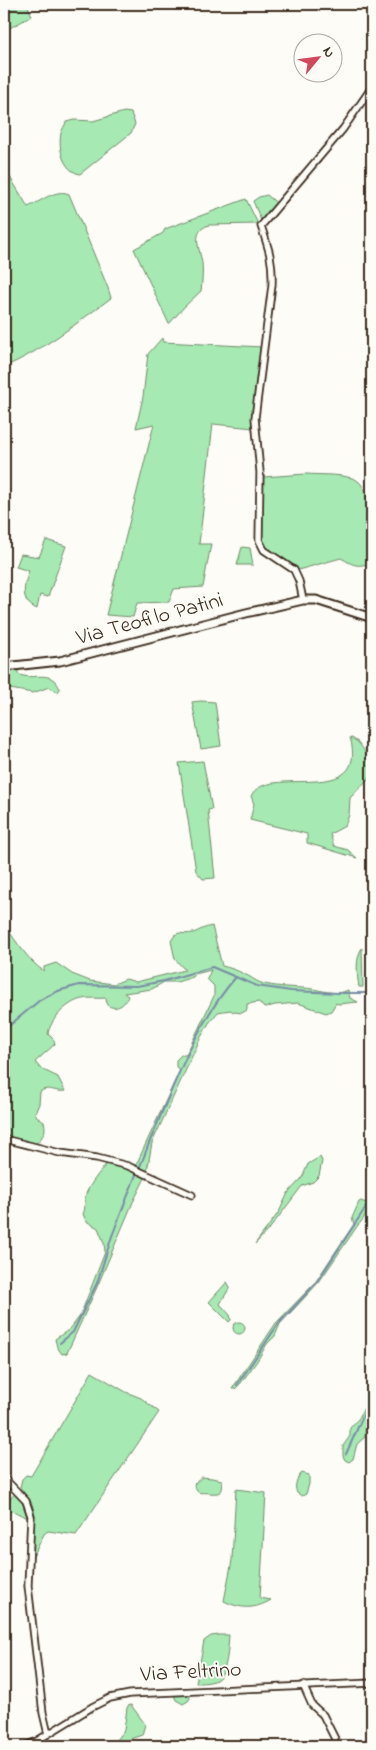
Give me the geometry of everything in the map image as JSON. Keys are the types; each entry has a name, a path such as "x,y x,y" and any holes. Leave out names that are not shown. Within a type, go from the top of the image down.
{"street":[{"path":"303,600 299,581 294,570 264,550 259,540 260,472 255,418 273,270 271,254 261,226 343,129 372,87"},
{"name":"Via Teofilo Patini","path":"4,666 60,661 246,612 303,600 316,600 372,618"},
{"path":"4,1139 60,1153 96,1158 128,1166 192,1195"},
{"path":"4,1478 26,1501 31,1516 28,1586 43,1713 48,1734"},
{"name":"Via Feltrino","path":"24,1746 110,1698 304,1685 372,1683"},
{"path":"304,1685 312,1705 323,1716 335,1739 333,1746"}],"green space":[{"path":"4,4 27,4 32,16 4,31"},
{"path":"124,112 131,113 135,124 131,133 80,174 69,168 63,158 60,145 61,133 66,122 74,120 93,121"},
{"path":"4,167 28,207 53,194 69,194 111,298 46,345 4,367"},
{"path":"267,195 279,205 262,223 253,201"},
{"path":"246,199 258,224 209,225 203,228 198,236 202,266 201,291 169,324 134,249 163,233 165,229"},
{"path":"162,338 163,342 263,347 254,428 213,424 199,544 211,544 203,587 174,589 169,602 137,603 133,617 106,615 154,424 136,428 143,397 148,354"},
{"path":"306,474 347,477 360,483 369,502 371,515 372,563 356,565 341,558 298,570 271,555 261,542 263,477"},
{"path":"46,540 66,546 48,597 40,595 37,609 27,602 24,593 29,571 16,567 21,554 39,557"},
{"path":"242,547 250,548 253,565 237,565"},
{"path":"18,669 18,674 24,676 41,676 52,679 60,689 58,692 49,687 33,693 4,688 4,671"},
{"path":"192,702 215,702 221,746 201,749"},
{"path":"350,737 358,742 364,750 371,766 370,777 350,798 349,815 345,826 330,834 334,846 348,850 357,858 307,843 307,834 250,820 254,804 251,796 261,787 276,783 332,779 345,772 352,759"},
{"path":"203,761 212,809 208,810 215,878 203,879 196,871 179,763"},
{"path":"4,919 7,924 6,927 24,951 44,971 44,967 56,963 72,974 90,981 114,984 126,979 136,982 185,970 175,959 171,941 179,933 193,933 212,926 222,966 239,971 261,983 271,985 338,993 348,990 350,998 358,1002 336,1003 331,1011 326,1013 298,1003 264,1008 259,1002 247,1004 247,1010 242,1013 230,1010 218,1012 201,1037 152,1143 147,1171 136,1165 180,1070 176,1067 176,1060 181,1055 186,1055 214,996 214,986 207,979 211,970 195,974 193,977 177,982 164,982 152,989 124,993 128,996 127,999 117,1007 107,1005 106,998 88,998 76,1001 60,1012 52,1023 48,1034 55,1044 35,1062 41,1069 58,1077 65,1091 46,1089 40,1092 39,1104 35,1113 44,1122 44,1134 36,1144 13,1138 10,1145 4,1146"},
{"path":"362,948 363,987 359,987 357,962"},
{"path":"320,1157 322,1161 319,1176 313,1182 302,1186 271,1227 255,1244 279,1212 288,1193 302,1178 308,1164"},
{"path":"107,1163 129,1169 145,1178 67,1353 62,1354 57,1347 55,1339 70,1329 80,1316 105,1252 104,1243 98,1228 86,1221 83,1214 88,1189"},
{"path":"361,1201 369,1204 364,1218 319,1282 280,1324 275,1336 267,1344 241,1383 235,1389 232,1389 276,1323 314,1284 354,1224 352,1218"},
{"path":"227,1282 230,1287 220,1304 230,1315 231,1320 229,1322 209,1302"},
{"path":"239,1322 245,1328 239,1334 233,1328"},
{"path":"92,1372 126,1392 141,1398 159,1412 76,1535 48,1531 44,1534 30,1563 35,1515 32,1504 20,1487 22,1479 26,1475 31,1476"},
{"path":"372,1392 372,1401 366,1418 365,1437 357,1444 353,1459 349,1462 343,1456 343,1446 350,1436 350,1428 359,1418"},
{"path":"302,1473 309,1475 309,1484 306,1494 302,1496 297,1493 296,1483"},
{"path":"202,1477 222,1480 222,1490 216,1493 198,1492 194,1484"},
{"path":"236,1489 266,1493 260,1598 271,1600 259,1606 241,1607 224,1601 232,1560"},
{"path":"17,1492 27,1505 30,1519 15,1512 4,1510 5,1503"},
{"path":"229,1635 227,1659 223,1672 214,1681 196,1683 204,1641 211,1636"},
{"path":"189,1693 190,1698 183,1704 176,1700 174,1695"},
{"path":"131,1705 145,1724 142,1735 130,1739 122,1746 111,1746 124,1730 127,1708"}],"waterway":[{"path":"4,1030 40,1000 58,991 79,985 137,986 164,981 212,967 257,986 291,991 339,993"},
{"path":"140,1166 188,1052 210,1012 236,977"},
{"path":"342,993 372,993"},
{"path":"60,1343 73,1332 97,1283 112,1236 137,1172"},
{"path":"237,1385 279,1323 317,1282 372,1199"},
{"path":"346,1454 372,1396"}]}
